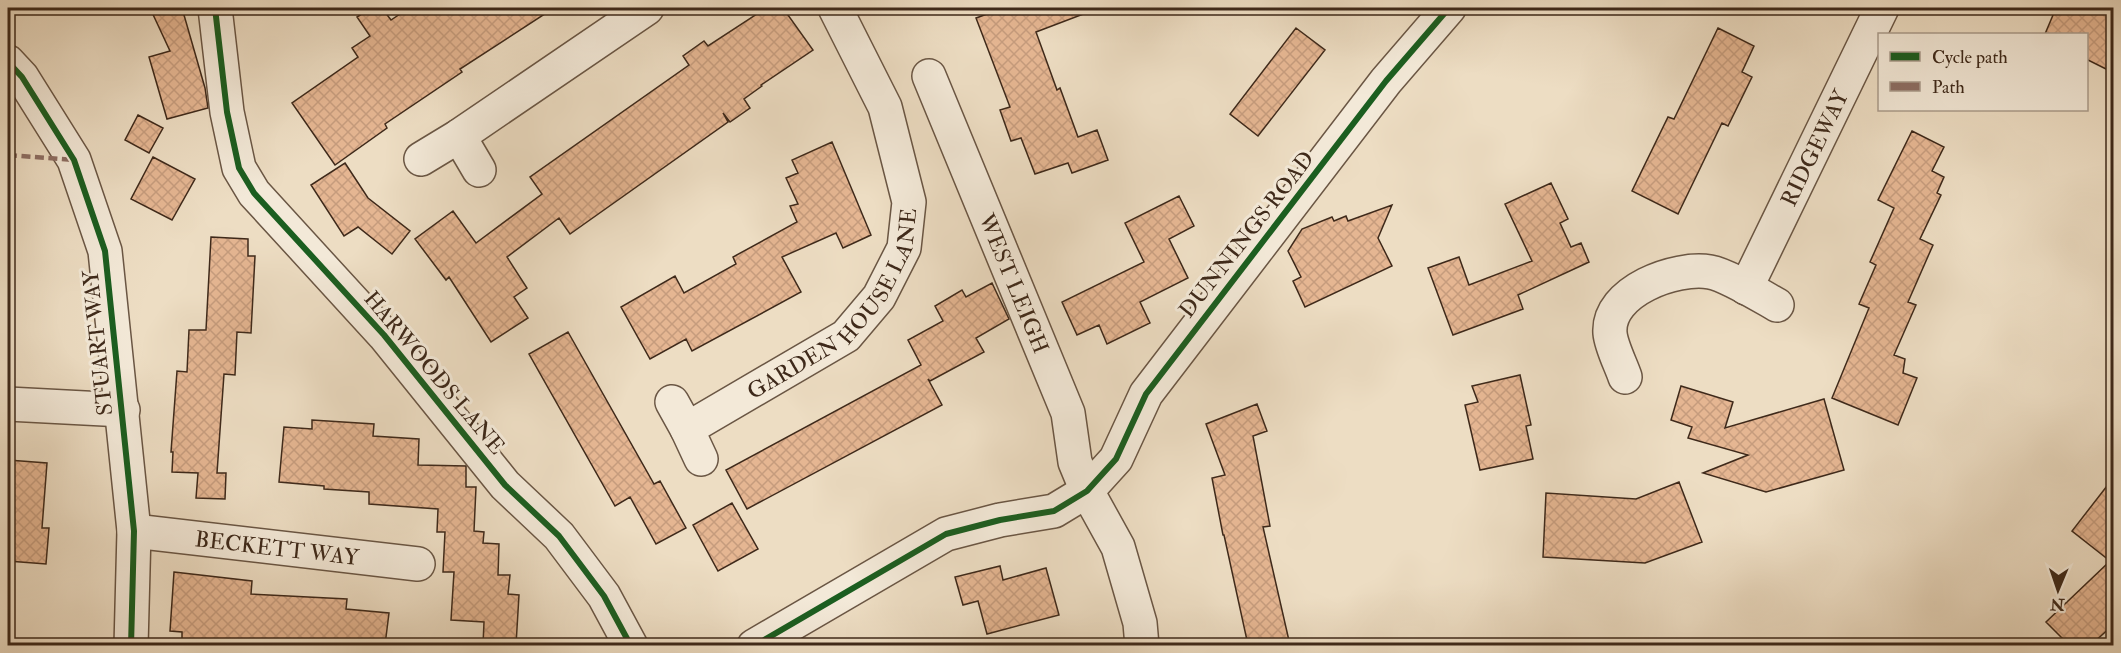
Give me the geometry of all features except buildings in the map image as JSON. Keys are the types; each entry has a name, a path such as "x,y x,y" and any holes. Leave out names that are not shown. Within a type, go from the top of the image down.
{"street":[{"name":"HARWOODS LANE","path":"215,8 227,112 239,168 254,193 384,335 506,485 560,536 604,596 631,645"},
{"path":"421,159 459,136 647,8"},
{"name":"GARDEN HOUSE LANE","path":"701,459 679,416 846,336 879,297 904,248 909,202 885,107 835,8"},
{"name":"DUNNINGS ROAD","path":"753,645 946,534 1000,520 1054,511 1087,491 1116,459 1146,393 1386,81 1449,8"},
{"name":"RIDGEWAY","path":"1746,288 1882,8"},
{"name":"STUART WAY","path":"8,62 22,77 74,160 105,251 134,531 131,645"},
{"name":"WEST LEIGH","path":"929,76 1068,413 1075,462 1087,491 1118,547 1140,623 1142,645"},
{"path":"459,136 479,170"},
{"path":"1625,377 1610,333 1616,309 1643,285 1678,273 1711,272 1777,305"},
{"path":"8,404 123,410"},
{"name":"BECKETT WAY","path":"134,531 418,564"}],"marked path":[{"path":"8,155 74,160"}],"cycle path":[{"path":"215,8 227,112 239,168 254,193 384,335 505,485 559,536 604,596 631,646"},
{"path":"754,646 946,534 1000,520 1054,511 1087,491 1116,459 1146,394 1386,81 1449,8"},
{"path":"8,62 22,77 74,160 105,251 134,531 131,646"}]}
